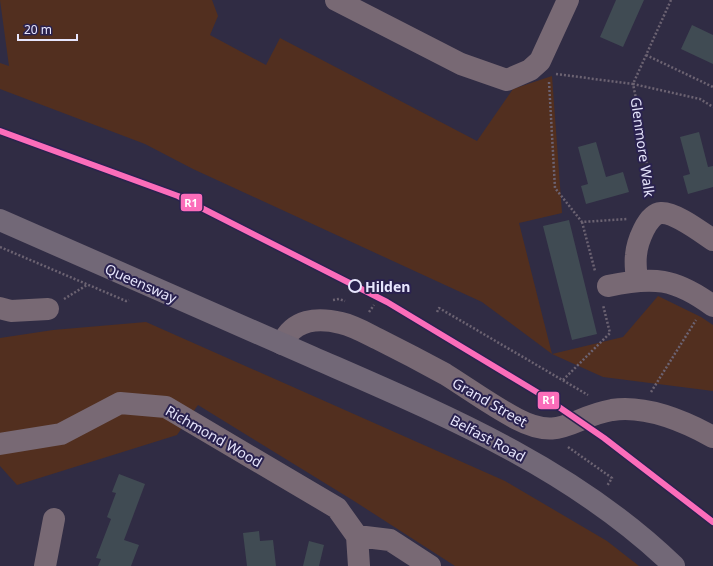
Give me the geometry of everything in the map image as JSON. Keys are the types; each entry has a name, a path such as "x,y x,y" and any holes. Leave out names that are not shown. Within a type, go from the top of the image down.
{"highway":[{"name":"Queensway","path":"0,220 282,344"},
{"name":"Belfast Road","path":"282,344 448,416 556,475 597,502 653,546 674,566"}],"street":[{"path":"336,0 461,64 507,80 540,72 540,61 568,0"},
{"name":"Glenmore Walk","path":"637,280 636,254 642,233 650,217 661,213 672,215 713,240"},
{"path":"602,288 637,280 664,281 710,304"},
{"path":"0,308 11,311 48,309"},
{"name":"Grand Street","path":"282,344 287,333 295,326 306,322 326,320 342,323 394,347 445,374 516,419 532,426 543,429 558,429 587,417 613,410 639,411 674,418 713,437"},
{"name":"Richmond Wood","path":"0,444 60,434 120,403 166,407 337,508 357,536"},
{"path":"691,425 713,419"},
{"path":"45,566 54,519"},
{"path":"359,566 357,536 390,540 430,566"}],"path":[{"path":"671,0 634,84 700,99 713,107"},
{"path":"646,55 713,87"},
{"name":"Glenmore Walk","path":"540,72 634,84 651,196 650,217"},
{"path":"437,312 439,308 563,380 610,333 602,288 582,222 555,188 540,72"},
{"path":"582,222 650,217"},
{"path":"48,309 87,285"},
{"path":"639,411 710,304"},
{"path":"543,429 612,478 597,502"}],"shaded area":[{"path":"0,0 212,0 218,16 210,35 266,65 280,38 477,141 513,89 552,76 562,213 519,223 552,354 482,302 193,169 145,144 0,89 0,63 9,66"},
{"path":"658,296 701,317 713,325 713,391 603,377 552,354 623,337"},
{"path":"146,322 505,481 607,541 639,566 455,566 354,501 198,405 177,435 17,485 0,466 0,338 53,330"}],"building":[{"path":"616,0 644,0 623,47 600,37"},
{"path":"692,25 713,35 713,64 681,49"},
{"path":"699,132 708,167 713,166 713,187 688,194 683,176 690,174 680,137"},
{"path":"596,142 606,177 623,172 629,192 586,204 581,186 588,184 578,147"},
{"path":"569,220 597,334 572,340 543,226"},
{"path":"119,474 145,484 124,540 139,545 131,566 98,566 101,559 96,558 111,519 107,517 116,493 112,492"},
{"path":"259,531 260,541 273,540 276,566 247,566 243,533"},
{"path":"309,541 324,545 319,566 303,566"}],"transit line":[{"name":"R1","path":"0,131 178,196 387,302 540,394 604,438 713,522"}],"place":[{"name":"Hilden","path":"355,286"}]}
